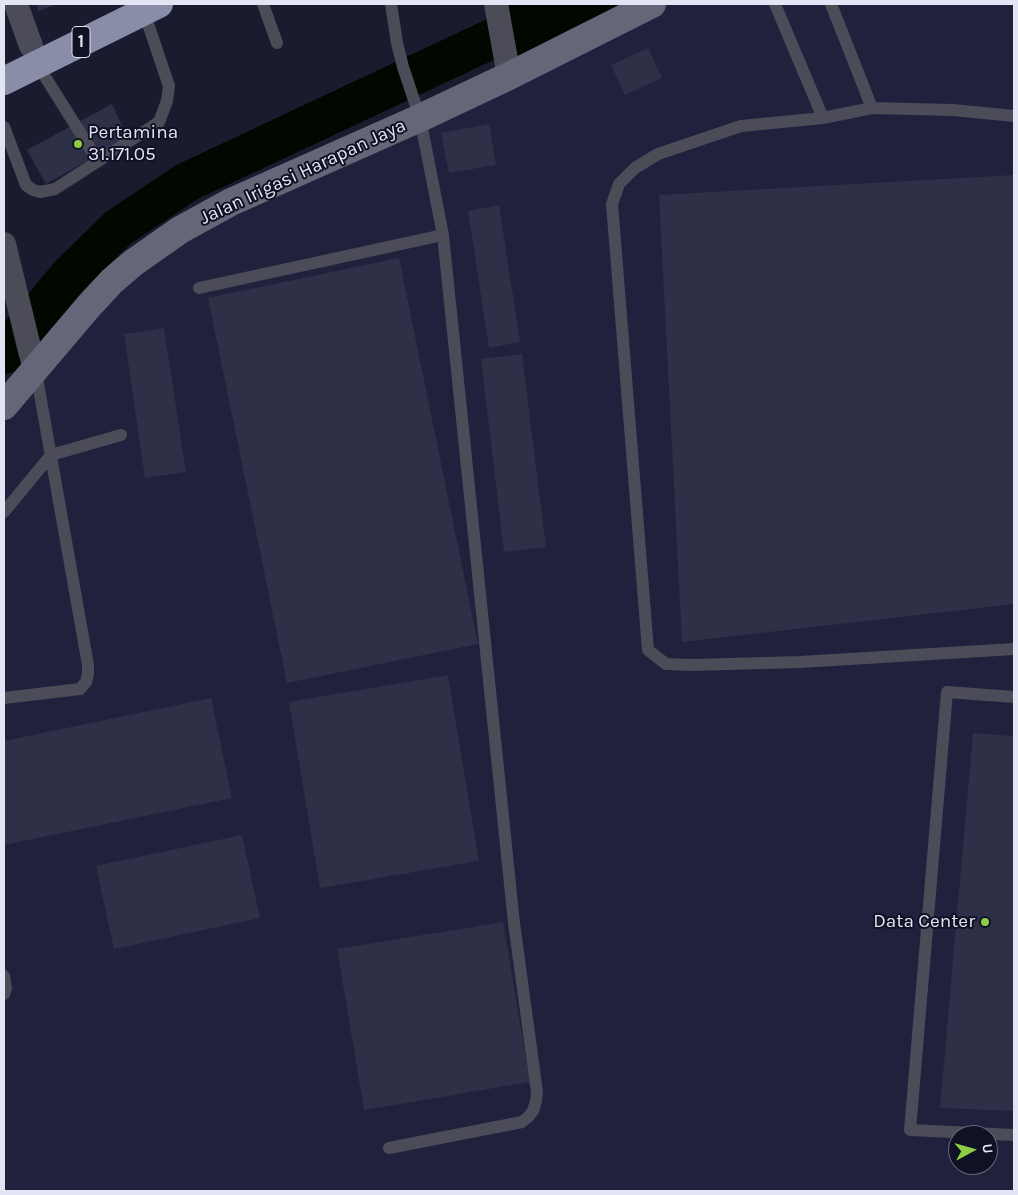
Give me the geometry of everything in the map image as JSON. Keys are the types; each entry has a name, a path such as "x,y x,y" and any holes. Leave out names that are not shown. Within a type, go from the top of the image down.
{"highway":[{"name":"1","path":"4,81 34,55 117,4"},
{"name":"1","path":"4,60 34,55 148,7"}],"street":[{"path":"16,4 34,55"},
{"path":"496,4 509,76"},
{"name":"Jalan Irigasi Harapan Jaya","path":"4,406 32,360 112,281 133,263 180,230 416,107 509,76 652,4"},
{"path":"4,244 15,312 32,360"}],"lane":[{"path":"264,4 277,43"},
{"path":"389,1148 522,1122 533,1111 537,1092 514,924 444,235 416,107 397,43 391,4"},
{"path":"775,4 823,118"},
{"path":"831,4 872,108"},
{"path":"4,128 26,185 40,192 55,189 159,122 167,101 169,86 148,7"},
{"path":"34,55 98,161"},
{"path":"1014,116 953,110 872,108 823,118 741,126 658,154 635,168 618,184 612,204 648,650 666,664 692,665 809,661 1014,649"},
{"path":"199,288 444,235"},
{"path":"4,698 80,688 86,682 88,674 88,665 51,456 32,360"},
{"path":"4,512 51,456 121,435"},
{"path":"1014,698 947,692 910,1130 1014,1135"},
{"path":"4,976 6,988 4,994"}],"shaded area":[{"path":"513,4 654,4 509,76 498,11"},
{"path":"654,4 1014,4 1014,1191 4,1191 4,406 180,230"}],"building":[{"path":"36,4 58,4 38,11"},
{"path":"648,48 662,78 625,95 611,65"},
{"name":"Pertamina 31.171.05","path":"112,104 128,138 46,184 27,150"},
{"path":"489,124 496,165 449,173 441,133"},
{"path":"1014,175 1014,604 682,642 659,195"},
{"path":"499,205 520,342 489,348 468,211"},
{"path":"399,258 478,644 287,683 208,298"},
{"path":"164,328 186,472 145,478 124,334"},
{"path":"522,354 546,547 504,552 481,359"},
{"path":"448,675 479,861 320,888 289,702"},
{"path":"211,698 232,798 4,845 4,741"},
{"name":"Data Center","path":"973,733 1014,736 1014,1111 940,1108"},
{"path":"242,835 260,918 114,949 96,866"},
{"path":"503,922 530,1082 364,1110 337,949"}],"waterway":[{"path":"4,354 70,275 118,228 187,182 566,4"}],"place":[{"name":"Pertamina 31.171.05","path":"78,144"},
{"name":"Data Center","path":"985,922"}]}
